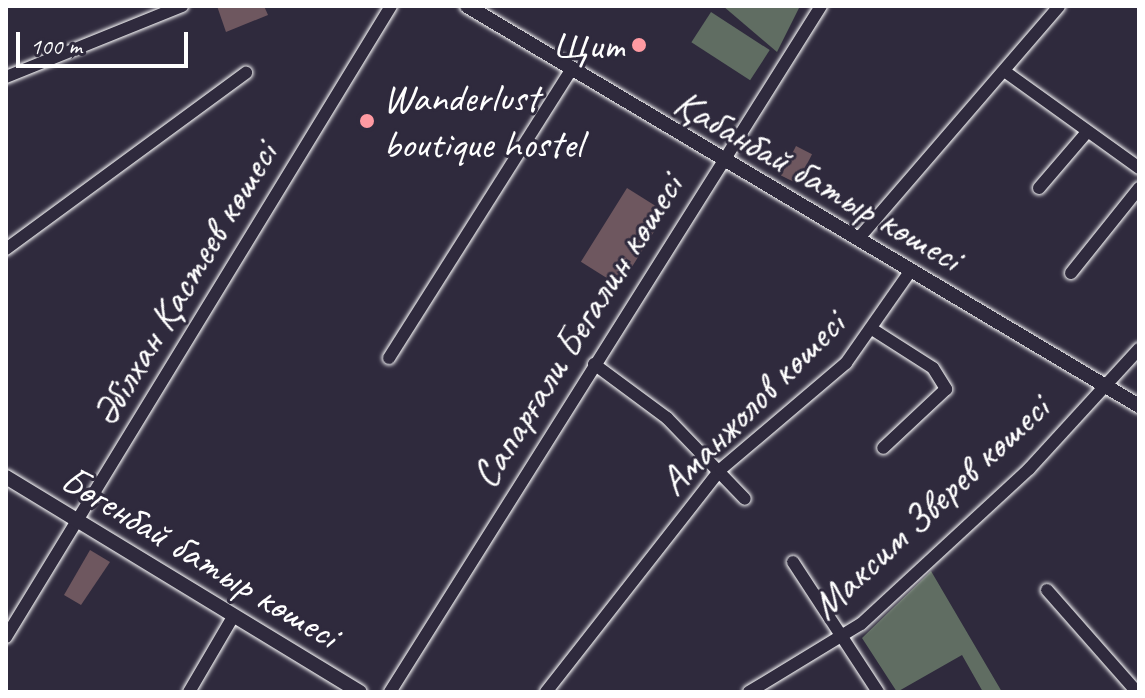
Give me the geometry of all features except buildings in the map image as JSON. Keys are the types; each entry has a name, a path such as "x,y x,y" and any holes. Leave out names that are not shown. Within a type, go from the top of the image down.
{"street":[{"path":"6,77 182,6"},
{"name":"Әбілхан Қастеев көшесі","path":"6,637 391,6"},
{"name":"Қабанбай батыр көшесі","path":"467,6 720,162 859,238 1139,406"},
{"name":"Сапарғали Бегалин көшесі","path":"390,692 720,162 821,6"},
{"path":"859,238 1007,73 1059,6"},
{"path":"389,358 570,72"},
{"path":"6,249 246,73"},
{"path":"1007,73 1139,168"},
{"path":"1039,188 1087,132"},
{"path":"1071,273 1139,188"},
{"name":"Аманжолов көшесі","path":"546,692 721,469 837,372 872,329 911,270"},
{"path":"872,329 933,368 946,389 883,448"},
{"name":"Максим Зверев көшесі","path":"749,692 845,635 1029,469 1139,349"},
{"path":"594,364 721,469 745,499"},
{"name":"Бөгенбай батыр көшесі","path":"6,477 360,692"},
{"path":"793,562 845,635 878,692"},
{"path":"1047,590 1137,692"},
{"path":"189,692 234,615"}],"green space":[{"path":"723,6 800,6 777,52"},
{"path":"711,12 770,50 750,80 691,42"},
{"path":"931,571 1002,692 983,692 962,655 897,692 862,638"}],"place":[{"name":"Щит","path":"639,45"},
{"name":"Wanderlust boutique hostel","path":"367,121"}]}
